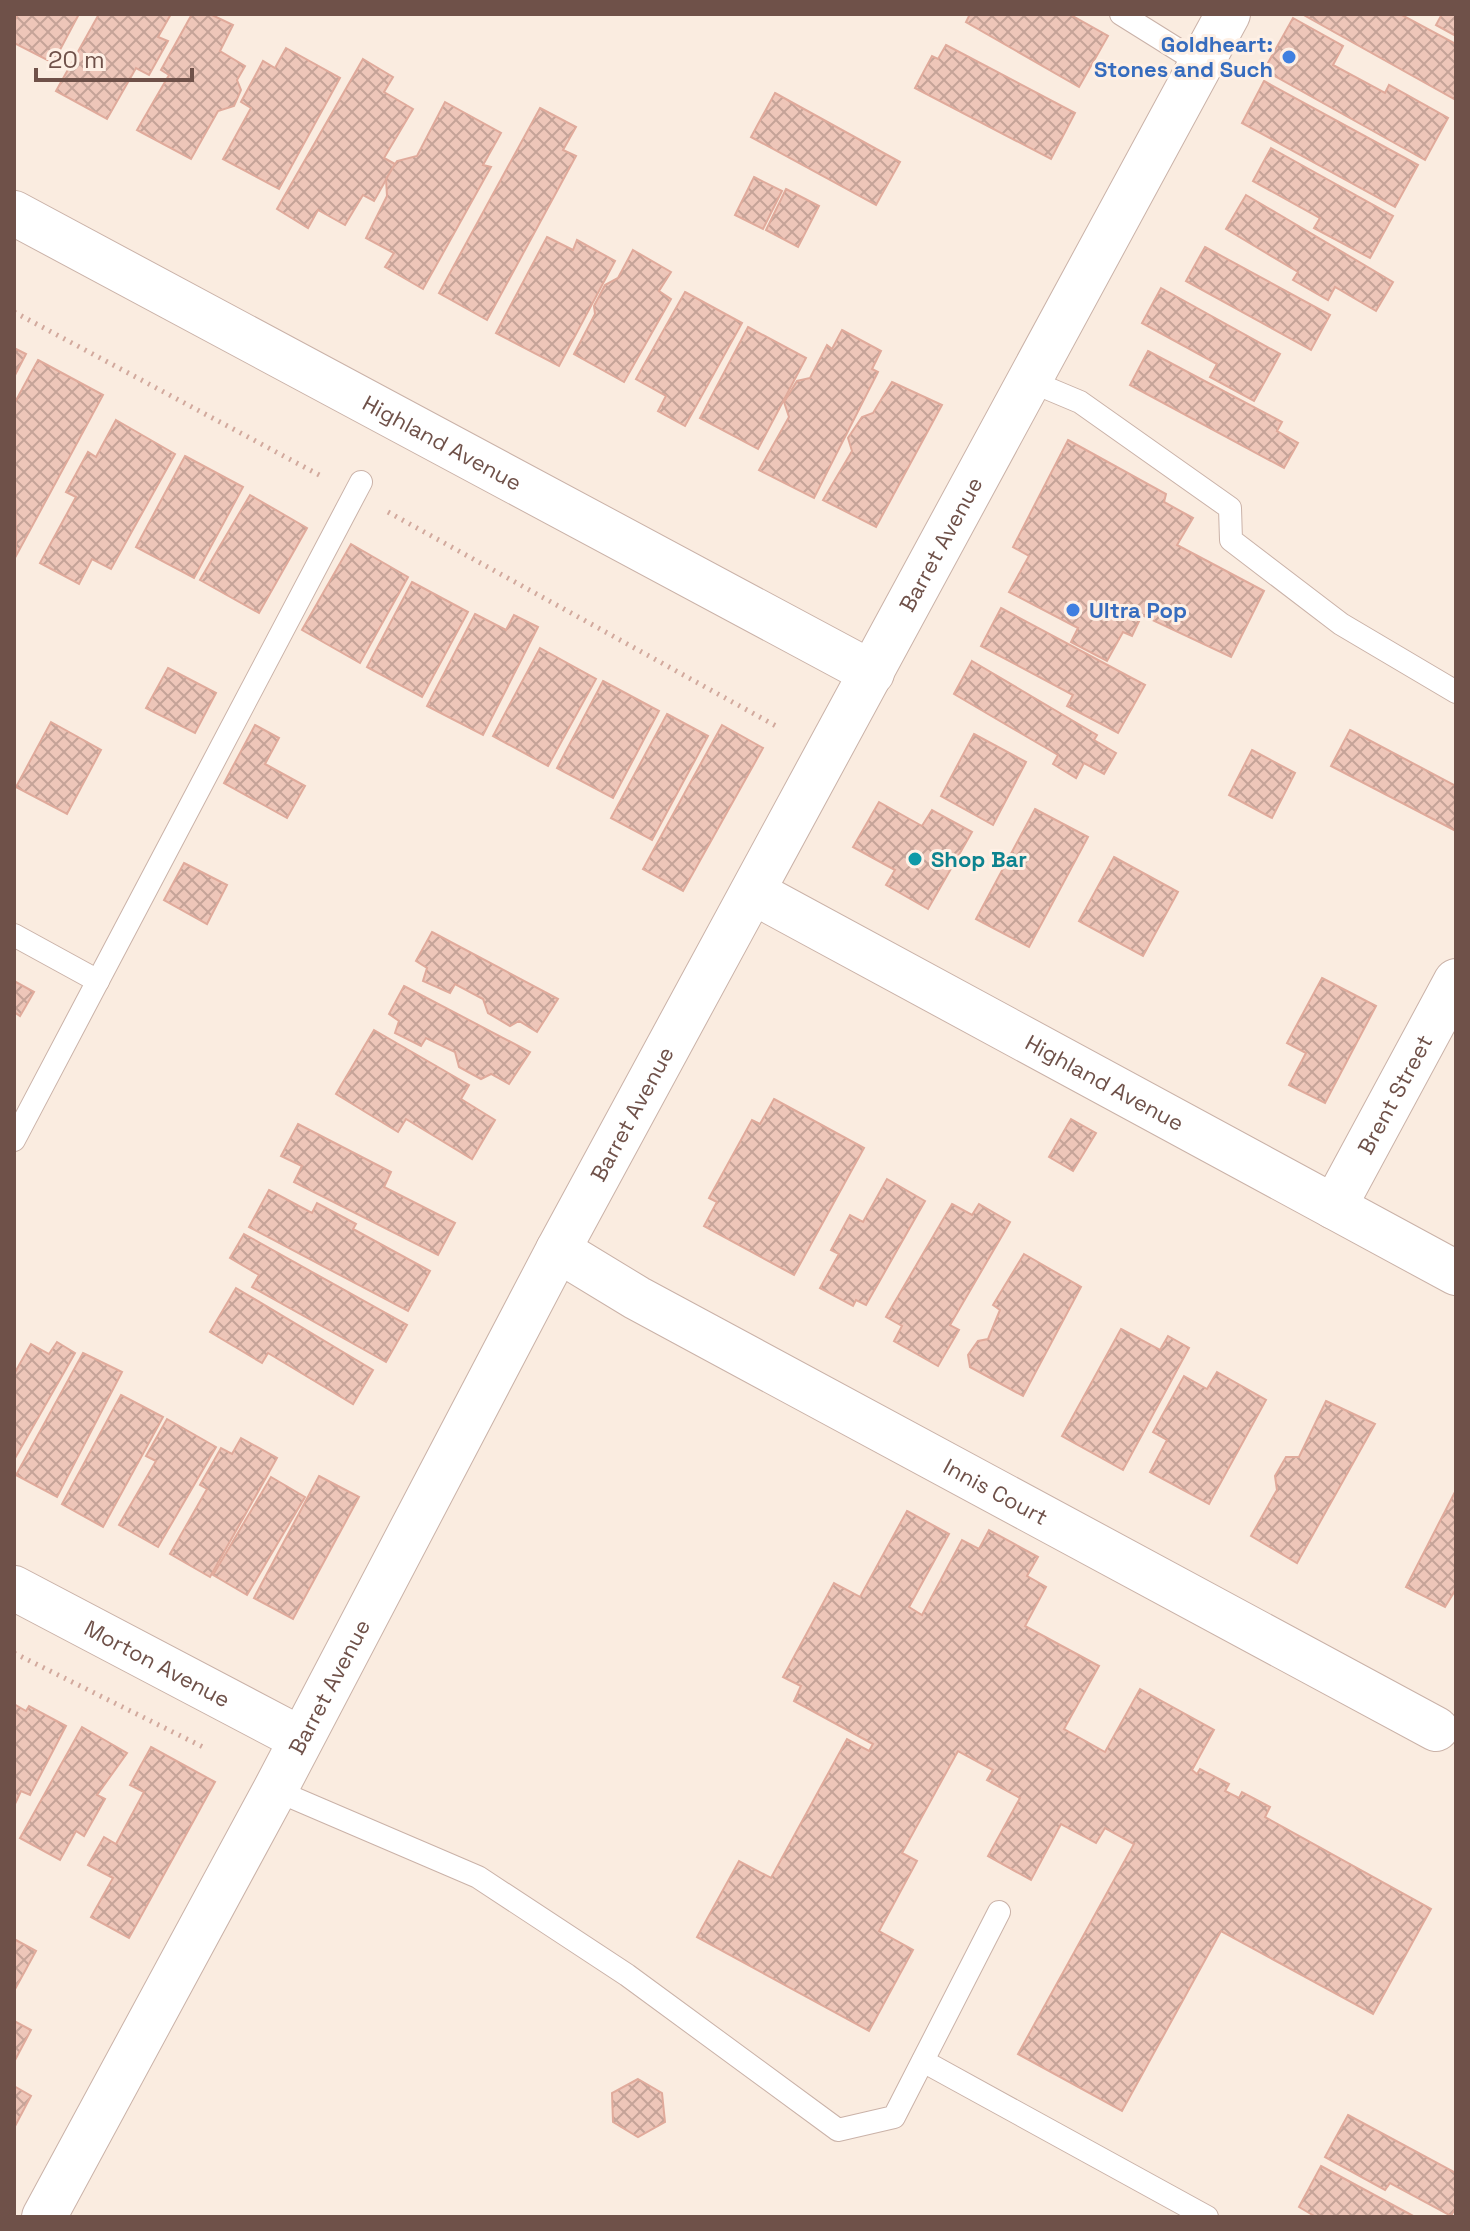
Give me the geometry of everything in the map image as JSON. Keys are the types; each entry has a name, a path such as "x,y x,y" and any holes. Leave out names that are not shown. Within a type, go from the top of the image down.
{"street":[{"name":"Barret Avenue","path":"44,2217 275,1790 558,1250 1228,14"},
{"name":"Highland Avenue","path":"14,213 872,673"},
{"name":"Highland Avenue","path":"753,892 1456,1273"},
{"name":"Brent Street","path":"1334,1207 1456,981"},
{"name":"Innis Court","path":"558,1250 637,1298 1436,1729"},
{"name":"Morton Avenue","path":"14,1588 301,1739"}],"lane":[{"path":"1121,14 1201,64"},
{"path":"1030,381 1080,402 1230,508 1231,540 1341,624 1456,692"},
{"path":"14,1140 358,488"},
{"path":"14,935 98,981"},
{"path":"275,1790 478,1877 627,1975 838,2130 894,2117 999,1912"},
{"path":"923,2061 1207,2217"}],"path":[{"path":"14,312 358,488 776,726"},
{"path":"14,1653 205,1749"}],"building":[{"path":"18,14 79,14 53,63 14,43 14,22"},
{"path":"99,14 171,14 158,37 168,41 149,75 136,68 107,119 56,91"},
{"path":"192,14 210,14 233,25 220,51 245,66 237,80 241,90 234,106 218,111 191,159 137,130 169,75 161,70"},
{"path":"970,14 1069,14 1108,36 1079,87 966,22"},
{"path":"1302,14 1400,14 1456,44 1456,100"},
{"path":"1442,14 1456,14 1456,36 1436,25"},
{"path":"1293,18 1343,46 1333,65 1385,93 1389,85 1448,118 1425,160 1264,70"},
{"path":"946,45 1075,113 1051,159 915,88 932,56 938,59"},
{"path":"286,48 340,78 279,189 223,159 251,108 241,102 263,61 275,68"},
{"path":"363,59 393,77 384,92 413,109 384,158 395,164 374,201 363,195 345,225 318,210 308,228 277,209"},
{"path":"1264,81 1418,165 1395,207 1242,123"},
{"path":"775,93 900,162 876,205 751,137"},
{"path":"445,102 501,133 483,165 491,167 423,289 385,267 394,253 366,238 387,196 386,179 397,161 417,156"},
{"path":"540,108 576,127 563,150 576,156 487,320 439,293"},
{"path":"1271,148 1393,216 1370,258 1314,228 1320,218 1253,181"},
{"path":"754,177 782,191 763,229 735,215"},
{"path":"786,189 819,206 798,247 766,230"},
{"path":"1246,195 1393,282 1376,311 1335,287 1328,300 1293,280 1298,272 1226,229"},
{"path":"547,237 573,250 577,240 615,261 559,366 496,333"},
{"path":"1205,247 1330,315 1311,350 1186,281"},
{"path":"633,250 671,272 659,291 671,299 624,382 574,354 595,314 594,306 605,285 618,278"},
{"path":"1161,288 1280,354 1254,401 1210,377 1217,364 1142,323"},
{"path":"685,292 742,323 685,426 658,411 666,396 636,379"},
{"path":"748,327 806,358 758,449 700,418"},
{"path":"842,330 881,351 872,369 878,372 814,498 759,470 789,417 784,402 797,381 810,378 827,345 832,349"},
{"path":"14,348 26,354 14,377"},
{"path":"1148,351 1282,422 1277,431 1298,443 1284,468 1130,385"},
{"path":"38,360 103,395 16,556 14,404"},
{"path":"892,382 942,405 876,527 823,500 852,451 848,438 862,417 873,413"},
{"path":"116,420 175,454 111,569 92,559 79,584 40,563 76,497 66,492 88,452 96,457"},
{"path":"1068,440 1166,494 1164,502 1193,518 1177,545 1264,591 1231,657 1142,615 1132,636 1123,632 1107,661 1071,642 1078,628 1009,592 1029,556 1013,547"},
{"path":"185,456 243,487 194,578 136,547"},
{"path":"250,495 307,528 259,613 200,580"},
{"path":"351,544 408,577 360,663 302,630"},
{"path":"412,582 468,612 422,697 367,667"},
{"path":"1001,608 1145,685 1118,733 1067,706 1073,695 981,646"},
{"path":"475,614 506,630 514,615 538,627 483,735 427,706"},
{"path":"540,648 596,679 548,766 493,736"},
{"path":"972,661 1097,735 1094,740 1116,753 1104,774 1084,763 1076,778 1053,764 1058,755 954,694"},
{"path":"168,668 216,693 195,733 146,708"},
{"path":"603,681 659,711 613,798 557,768"},
{"path":"667,714 708,736 652,840 611,818"},
{"path":"51,722 101,750 67,814 16,787"},
{"path":"255,725 279,738 265,764 305,786 287,818 224,783"},
{"path":"722,725 763,748 683,891 643,869"},
{"path":"1350,730 1456,786 1456,831 1331,766"},
{"path":"974,734 1026,762 993,825 941,796"},
{"path":"1252,750 1295,773 1272,818 1229,795"},
{"name":"Shop Bar","path":"879,802 922,826 932,810 972,832 928,909 886,885 895,870 853,847"},
{"path":"1035,809 1088,837 1029,947 976,919"},
{"path":"1114,857 1178,892 1143,956 1079,921"},
{"path":"184,863 227,885 207,924 164,900"},
{"path":"432,932 558,999 537,1032 519,1021 510,1026 488,1013 483,999 455,984 450,993 423,981 427,968 416,961"},
{"path":"1322,978 1376,1006 1325,1103 1289,1085 1306,1053 1287,1043"},
{"path":"14,981 34,992 20,1016 14,1012"},
{"path":"404,986 530,1052 509,1084 491,1074 481,1079 459,1067 455,1052 426,1038 421,1046 395,1033 399,1021 389,1014"},
{"path":"374,1030 469,1085 461,1099 495,1120 472,1159 406,1119 398,1132 336,1094"},
{"path":"774,1099 864,1148 794,1275 704,1226 717,1202 709,1198 752,1120 760,1124"},
{"path":"1071,1119 1096,1133 1073,1171 1049,1157"},
{"path":"298,1124 391,1172 384,1187 455,1223 438,1255 294,1182 302,1166 281,1156"},
{"path":"887,1179 925,1201 866,1305 856,1300 853,1306 820,1288 839,1254 831,1250 850,1215 863,1222"},
{"path":"269,1190 312,1213 317,1203 356,1224 353,1229 430,1271 408,1311 249,1227"},
{"path":"952,1204 972,1215 979,1204 1010,1222 950,1325 959,1330 938,1366 894,1341 902,1326 886,1317"},
{"path":"244,1234 407,1325 386,1362 252,1287 259,1275 230,1258"},
{"path":"1024,1254 1081,1287 1023,1396 970,1367 968,1355 978,1341 988,1339 1000,1310 993,1305"},
{"path":"236,1288 373,1370 353,1404 268,1353 262,1363 210,1332"},
{"path":"1121,1329 1160,1350 1168,1336 1189,1348 1123,1470 1062,1436"},
{"path":"57,1342 75,1353 14,1460 14,1374 31,1344 49,1354"},
{"path":"83,1353 122,1372 57,1497 16,1475"},
{"path":"1217,1372 1266,1400 1209,1504 1150,1472 1167,1440 1153,1432 1184,1376 1207,1389"},
{"path":"121,1395 163,1417 103,1527 62,1504"},
{"path":"1326,1401 1375,1424 1297,1563 1251,1536 1277,1490 1275,1476 1286,1457 1299,1457"},
{"path":"167,1419 216,1447 158,1547 119,1525 156,1461 146,1456"},
{"path":"241,1438 277,1458 210,1577 170,1554 207,1489 200,1485 221,1448 232,1454"},
{"path":"319,1476 359,1497 293,1619 254,1598"},
{"path":"271,1477 305,1497 247,1595 213,1575"},
{"path":"1456,1490 1456,1589 1445,1607 1406,1587"},
{"path":"907,1511 949,1534 909,1607 922,1615 962,1540 979,1549 989,1530 1038,1557 1027,1576 1046,1587 1025,1626 1099,1666 1064,1729 1105,1752 1140,1689 1214,1730 1192,1770 1197,1774 1200,1769 1229,1784 1225,1791 1239,1798 1242,1792 1270,1807 1265,1817 1431,1909 1373,2014 1221,1931 1122,2111 1018,2054 1134,1844 1105,1828 1096,1843 1061,1824 1031,1880 988,1856 1020,1798 987,1780 993,1770 958,1751 902,1853 917,1861 879,1931 913,1950 869,2031 697,1937 739,1861 771,1878 847,1739 869,1751 873,1744 794,1701 801,1686 783,1677 834,1583 860,1597"},
{"path":"14,1704 26,1711 29,1706 66,1726 30,1795 21,1791 14,1806"},
{"path":"82,1727 127,1753 97,1795 105,1799 84,1836 76,1831 60,1860 20,1838"},
{"path":"151,1747 215,1782 129,1938 91,1917 113,1878 88,1865 104,1837 116,1844 144,1792 130,1785"},
{"path":"14,1939 36,1951 14,1991"},
{"path":"14,2021 31,2030 14,2062"},
{"path":"638,2079 662,2093 665,2122 638,2137 613,2122 612,2093"},
{"path":"14,2086 31,2096 14,2128"},
{"path":"1348,2115 1456,2173 1456,2207 1451,2216 1390,2183 1385,2190 1325,2157"},
{"path":"1321,2166 1415,2217 1316,2217 1299,2207"}],"place":[{"name":"Goldheart: Stones and Such","path":"1289,57"},
{"name":"Ultra Pop","path":"1073,610"},
{"name":"Shop Bar","path":"915,859"}]}
